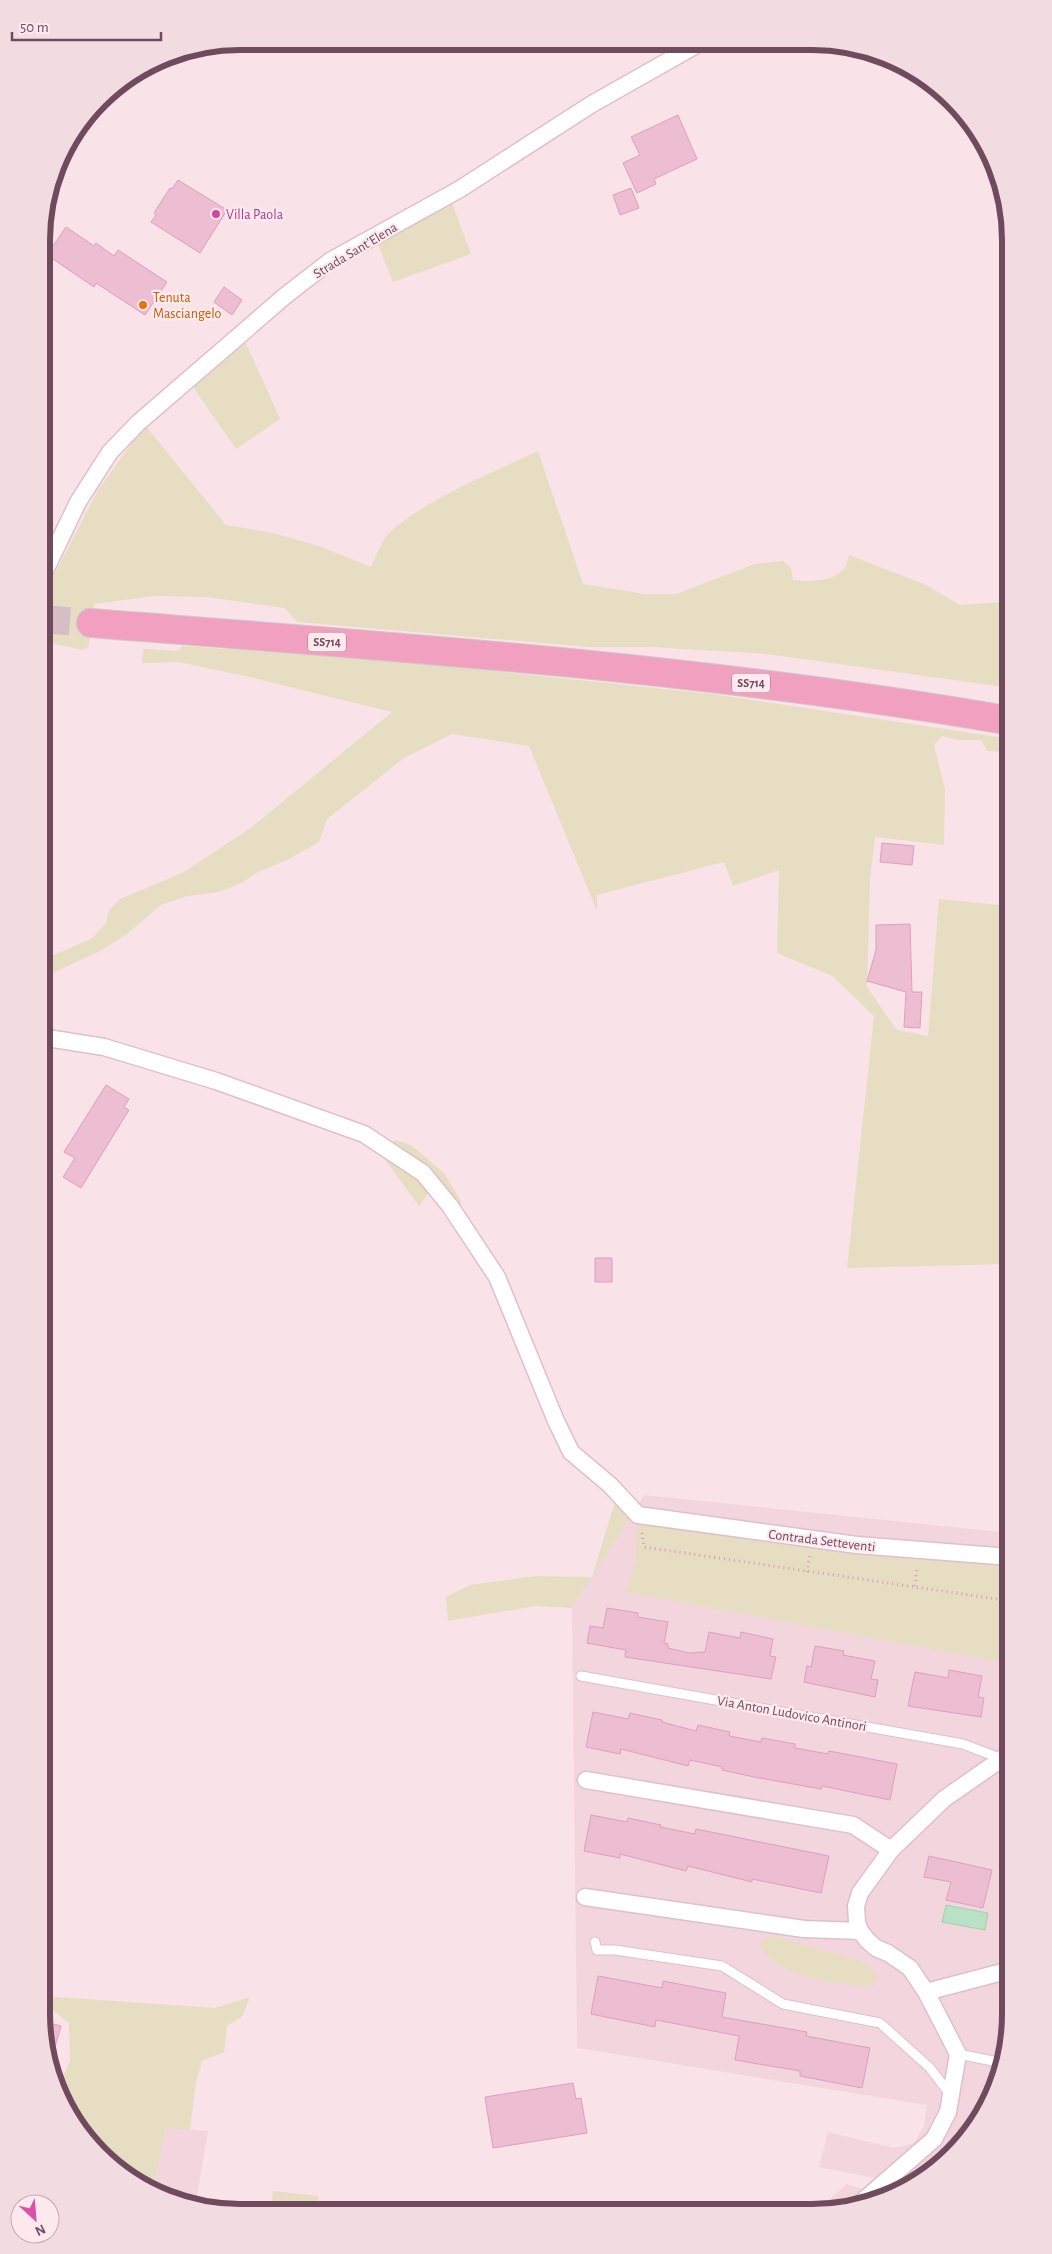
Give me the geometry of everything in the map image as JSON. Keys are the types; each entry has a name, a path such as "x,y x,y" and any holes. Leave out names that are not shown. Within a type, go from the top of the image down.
{"highway":[{"name":"SS714","path":"91,623 562,662 757,684 940,708 1002,719"},
{"path":"940,708 1002,711"}],"street":[{"name":"Strada Sant'Elena","path":"50,560 78,502 110,452 138,423 285,296 330,261 460,189 592,104 687,50"},
{"path":"50,1037 104,1047 151,1063 216,1081 364,1134 423,1173 450,1206 497,1277 556,1422 571,1452 610,1485 637,1513"},
{"name":"Contrada Setteventi","path":"637,1513 857,1545 1002,1556"},
{"name":"Via Anton Ludovico Antinori","path":"860,1931 857,1922 856,1906 860,1893 891,1850 944,1798 1002,1759"},
{"path":"586,1780 854,1825 891,1850"},
{"path":"585,1897 804,1929 860,1931 876,1948 888,1953 910,1968 926,1992 958,2054 948,2112 934,2139 870,2195"},
{"path":"926,1992 1002,1972"}],"lane":[{"name":"Via Anton Ludovico Antinori","path":"581,1676 963,1744 1002,1755"},
{"path":"595,1942 597,1950 615,1950 722,1966 783,2004 880,2023 930,2068 950,2094"},
{"path":"958,2054 994,2061"}],"path":[{"path":"637,1513 644,1547 1002,1600"}],"shaded area":[{"path":"452,203 471,254 393,282 378,245"},
{"path":"245,341 280,419 236,449 191,384"},
{"path":"145,425 226,525 273,533 319,546 371,567 386,536 422,508 461,487 538,451 583,584 645,594 676,594 755,564 783,561 791,568 793,580 814,581 835,576 841,572 846,566 849,555 924,584 960,605 1002,602 1002,687 767,654 651,647 590,647 297,622 285,608 207,597 154,596 94,604 89,646 83,650 50,643 50,583 98,490"},
{"path":"182,646 399,661 712,694 1002,738 1002,752 987,751 981,740 957,740 942,736 934,745 945,789 944,845 875,837 870,879 867,987 897,1030 928,1036 939,899 1002,905 1002,1264 847,1268 874,1016 832,976 777,953 779,870 733,886 724,862 597,895 597,911 529,746 452,734 404,758 327,819 319,842 287,860 258,872 241,883 219,892 187,896 161,905 127,934 102,950 50,976 50,957 91,939 106,923 109,910 120,899 184,872 252,827 392,712 179,662 142,663 143,649 178,651"},
{"path":"286,1113 390,1146 395,1140 411,1145 444,1173 461,1201 461,1224 431,1189 419,1206 378,1150"},
{"path":"617,1495 633,1513 592,1577"},
{"path":"644,1495 1002,1532 1002,2026 996,2063 992,2075 970,2119 963,2130 937,2157 907,2178 884,2190 861,2198 824,2204 847,2184 862,2189 874,2178 819,2167 828,2132 894,2148 914,2143 924,2126 927,2105 577,2048 572,1608"},
{"path":"637,1521 853,1554 1002,1566 1002,1661 626,1592 636,1559"},
{"path":"536,1576 592,1577 572,1608 535,1606 448,1621 446,1597 470,1585"},
{"path":"946,1905 988,1913 985,1930 942,1922"},
{"path":"770,1935 861,1961 874,1970 877,1978 873,1986 860,1986 827,1982 792,1971 778,1964 766,1954 760,1943"},
{"path":"50,1997 215,2008 250,1997 242,2017 227,2026 224,2052 202,2061 196,2082 190,2130 166,2128 155,2183 124,2165 97,2139 89,2130 70,2098 62,2080 70,2061 69,2023 50,2008"},
{"path":"166,2128 208,2131 196,2199 168,2190 155,2183"},
{"path":"273,2191 318,2196 319,2204 272,2204"}],"building":[{"path":"678,115 697,159 654,179 656,184 637,193 623,163 640,155 631,137"},
{"path":"178,180 227,210 200,253 151,222 156,215 154,213 170,188 172,189"},
{"path":"631,188 639,208 620,215 613,195"},
{"path":"66,227 94,246 96,243 114,256 118,250 167,282 145,315 96,283 94,287 50,257 50,251"},
{"path":"224,287 242,300 232,315 214,302"},
{"path":"882,843 914,846 912,865 880,862"},
{"path":"910,924 912,992 922,992 920,1028 904,1027 906,992 867,981 876,950 876,925"},
{"path":"106,1085 129,1099 124,1107 129,1110 81,1188 63,1177 75,1158 64,1152"},
{"path":"595,1258 612,1258 612,1282 595,1282"},
{"path":"607,1608 638,1613 638,1617 668,1622 664,1643 668,1644 668,1648 689,1653 705,1652 709,1632 740,1638 741,1632 773,1639 770,1656 776,1657 771,1679 625,1657 626,1650 587,1643 590,1626 603,1628"},
{"path":"815,1646 844,1651 843,1655 875,1661 871,1679 878,1680 875,1697 804,1682 807,1666 811,1667"},
{"path":"949,1670 982,1676 978,1697 984,1698 981,1717 908,1706 915,1672 948,1678"},
{"path":"593,1712 628,1719 630,1713 662,1720 662,1722 696,1731 698,1725 730,1732 729,1736 761,1742 762,1738 795,1744 795,1748 828,1754 829,1751 897,1764 890,1800 822,1786 821,1789 754,1777 690,1760 688,1766 621,1749 620,1754 586,1747"},
{"path":"591,1815 627,1822 628,1818 695,1834 696,1829 829,1856 821,1893 752,1879 752,1882 688,1866 686,1871 620,1854 620,1858 584,1851"},
{"path":"929,1856 992,1870 983,1908 946,1900 951,1882 924,1877"},
{"path":"598,1976 662,1988 663,1981 726,1993 722,2017 807,2032 806,2036 870,2048 862,2088 800,2076 800,2071 735,2060 739,2036 656,2020 655,2027 591,2014"},
{"path":"50,2023 61,2026 54,2051"},
{"path":"573,2083 576,2099 581,2098 587,2133 493,2148 485,2097"}],"tunnel":[{"path":"50,620 91,623"}],"place":[{"name":"Villa Paola","path":"216,214"},
{"name":"Tenuta Masciangelo","path":"143,305"}]}
